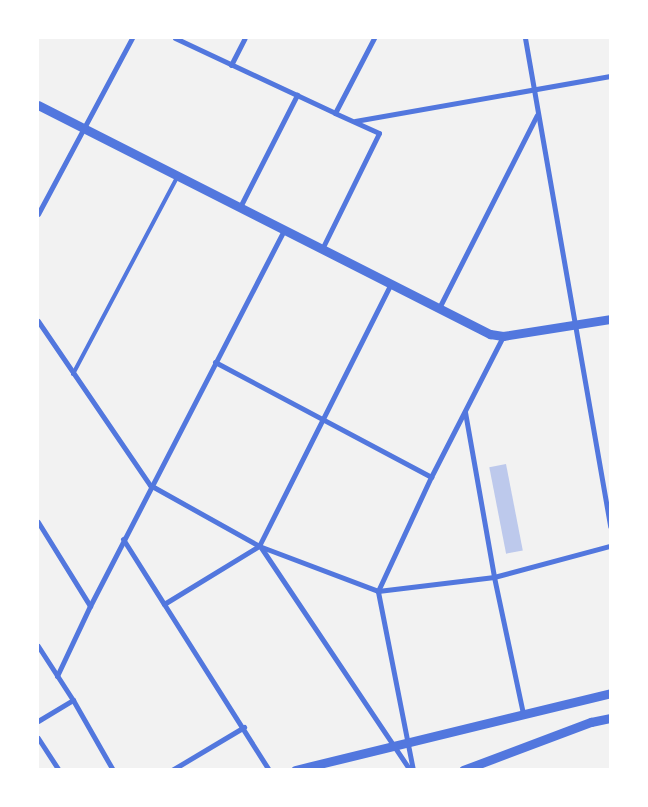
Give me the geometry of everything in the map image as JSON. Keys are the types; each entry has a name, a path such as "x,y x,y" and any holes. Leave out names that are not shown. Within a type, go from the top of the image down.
{"street":[{"path":"38,214 132,38"},
{"path":"175,38 379,133 322,249"},
{"path":"231,65 245,38"},
{"path":"335,113 374,38"},
{"path":"525,38 610,527"},
{"path":"353,122 610,76"},
{"path":"240,207 297,95"},
{"path":"38,105 490,334 503,336 610,319"},
{"path":"438,308 538,115"},
{"path":"56,676 150,485 284,230"},
{"path":"164,604 259,546 391,284"},
{"path":"38,321 150,485 259,546 378,591 494,577 610,546"},
{"path":"412,770 409,742 378,591 431,478 503,336"},
{"path":"215,362 431,478"},
{"path":"465,411 494,577 522,714"},
{"path":"38,522 90,606"},
{"path":"123,539 270,770"},
{"path":"259,546 412,770"},
{"path":"38,646 73,700 113,770"},
{"path":"295,770 610,693"},
{"path":"38,721 73,700"},
{"path":"462,770 610,718"},
{"path":"172,770 244,727"},
{"path":"38,738 59,770"}],"lane":[{"path":"73,374 178,176"}],"building":[{"path":"506,464 523,550 506,554 489,467"}]}
